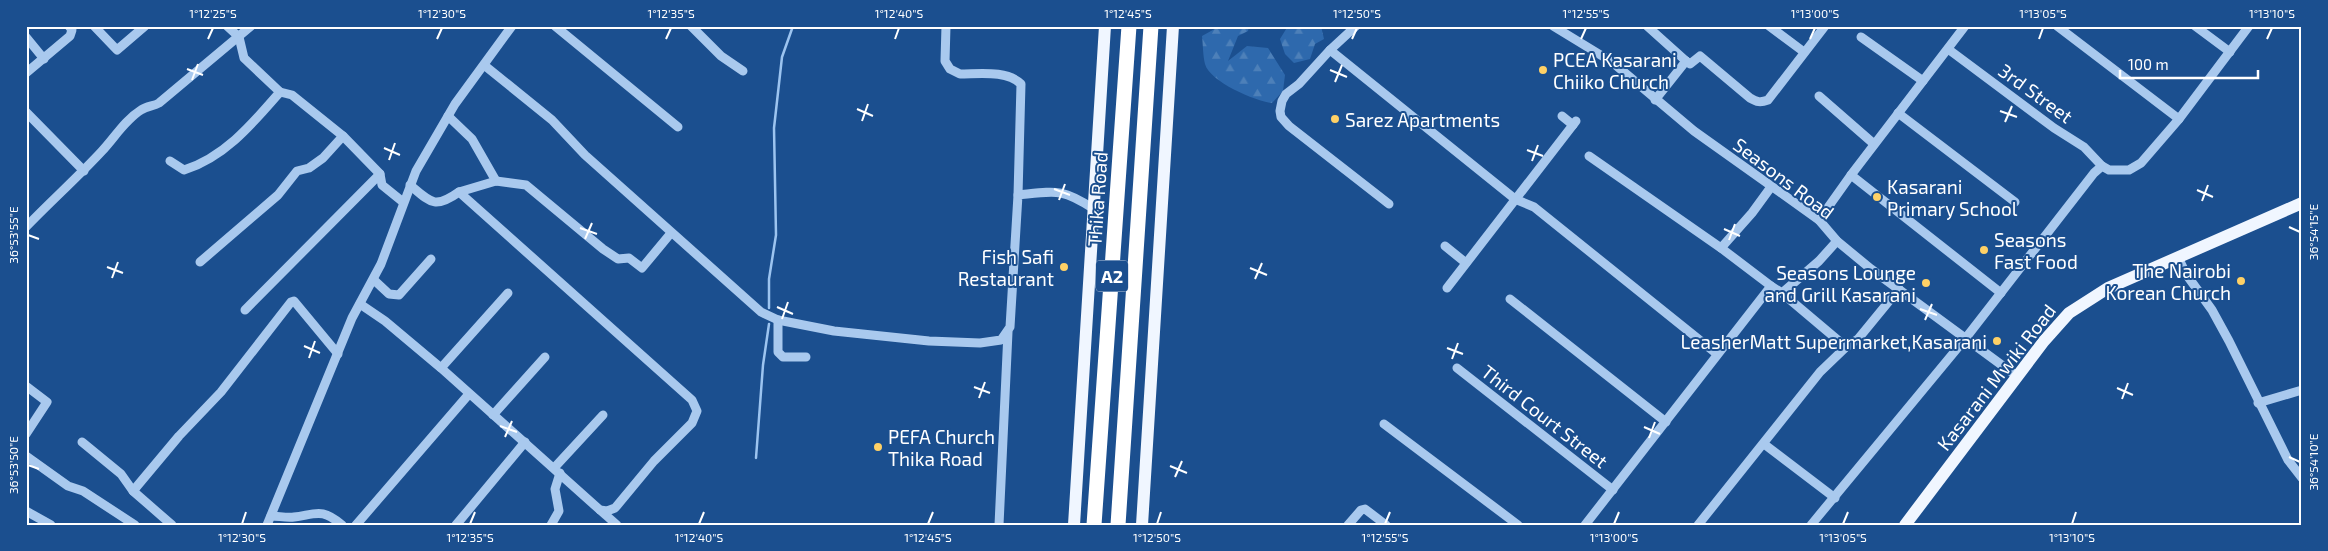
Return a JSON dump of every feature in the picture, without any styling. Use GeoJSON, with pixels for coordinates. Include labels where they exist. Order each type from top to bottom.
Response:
{"type":"FeatureCollection","features":[{"type":"Feature","properties":{"kind":"highway","name":"Thika Road"},"geometry":{"type":"LineString","coordinates":[[1094,525],[1128,26]]}},
{"type":"Feature","properties":{"kind":"highway","name":"A2"},"geometry":{"type":"LineString","coordinates":[[1118,525],[1151,26]]}},
{"type":"Feature","properties":{"kind":"main road","name":"Thika Road"},"geometry":{"type":"LineString","coordinates":[[1074,525],[1105,26]]}},
{"type":"Feature","properties":{"kind":"main road"},"geometry":{"type":"LineString","coordinates":[[1142,525],[1174,26]]}},
{"type":"Feature","properties":{"kind":"main road","name":"Kasarani Mwiki Road"},"geometry":{"type":"LineString","coordinates":[[1905,525],[2044,340],[2069,313],[2108,288],[2302,203]]}},
{"type":"Feature","properties":{"kind":"street"},"geometry":{"type":"LineString","coordinates":[[26,73],[70,36],[72,30],[69,26]]}},
{"type":"Feature","properties":{"kind":"street"},"geometry":{"type":"LineString","coordinates":[[94,26],[117,50],[145,26]]}},
{"type":"Feature","properties":{"kind":"street"},"geometry":{"type":"LineString","coordinates":[[227,26],[239,37],[244,58],[280,92],[292,95],[343,136],[380,174],[382,185],[403,202]]}},
{"type":"Feature","properties":{"kind":"street"},"geometry":{"type":"LineString","coordinates":[[27,224],[84,171],[136,114],[159,103],[251,26]]}},
{"type":"Feature","properties":{"kind":"street"},"geometry":{"type":"LineString","coordinates":[[267,525],[300,440],[360,304],[374,280],[410,185],[448,116],[512,26]]}},
{"type":"Feature","properties":{"kind":"street"},"geometry":{"type":"LineString","coordinates":[[555,26],[678,127]]}},
{"type":"Feature","properties":{"kind":"street"},"geometry":{"type":"LineString","coordinates":[[691,26],[721,56],[743,71]]}},
{"type":"Feature","properties":{"kind":"street"},"geometry":{"type":"LineString","coordinates":[[946,26],[945,61],[950,69],[960,74],[1005,76],[1014,78],[1020,84],[1018,195],[1015,222],[1014,278],[1008,332],[999,525]]}},
{"type":"Feature","properties":{"kind":"street"},"geometry":{"type":"LineString","coordinates":[[1356,26],[1330,50],[1300,84],[1286,94],[1280,108],[1281,117],[1289,126],[1389,204]]}},
{"type":"Feature","properties":{"kind":"street"},"geometry":{"type":"LineString","coordinates":[[1647,26],[1690,64],[1700,56],[1757,102],[1768,100],[1825,26]]}},
{"type":"Feature","properties":{"kind":"street"},"geometry":{"type":"LineString","coordinates":[[1769,26],[1804,52]]}},
{"type":"Feature","properties":{"kind":"street"},"geometry":{"type":"LineString","coordinates":[[1819,220],[1851,174],[1965,26]]}},
{"type":"Feature","properties":{"kind":"street"},"geometry":{"type":"LineString","coordinates":[[2057,26],[2179,119]]}},
{"type":"Feature","properties":{"kind":"street"},"geometry":{"type":"LineString","coordinates":[[2195,26],[2230,52]]}},
{"type":"Feature","properties":{"kind":"street"},"geometry":{"type":"LineString","coordinates":[[1811,525],[1965,339],[2094,173],[2102,166],[2109,170],[2128,170],[2141,163],[2179,119],[2249,26]]}},
{"type":"Feature","properties":{"kind":"street","name":"Seasons Road"},"geometry":{"type":"LineString","coordinates":[[1554,27],[1612,62],[1655,100],[1771,187],[1819,220],[1837,241],[1871,269],[2018,377]]}},
{"type":"Feature","properties":{"kind":"street"},"geometry":{"type":"LineString","coordinates":[[26,37],[44,59]]}},
{"type":"Feature","properties":{"kind":"street"},"geometry":{"type":"LineString","coordinates":[[1861,37],[1923,82]]}},
{"type":"Feature","properties":{"kind":"street","name":"3rd Street"},"geometry":{"type":"LineString","coordinates":[[1948,49],[2054,128],[2084,147],[2102,166]]}},
{"type":"Feature","properties":{"kind":"street"},"geometry":{"type":"LineString","coordinates":[[1330,50],[1515,199],[1534,207],[1717,354]]}},
{"type":"Feature","properties":{"kind":"street"},"geometry":{"type":"LineString","coordinates":[[1655,100],[1686,61]]}},
{"type":"Feature","properties":{"kind":"street"},"geometry":{"type":"LineString","coordinates":[[484,65],[552,120],[585,155],[761,312],[778,320],[834,331],[929,341],[995,341],[1001,340],[1008,332]]}},
{"type":"Feature","properties":{"kind":"street"},"geometry":{"type":"LineString","coordinates":[[170,161],[184,170],[195,167],[220,152],[254,122],[280,92]]}},
{"type":"Feature","properties":{"kind":"street"},"geometry":{"type":"LineString","coordinates":[[1819,96],[1874,144]]}},
{"type":"Feature","properties":{"kind":"street"},"geometry":{"type":"LineString","coordinates":[[26,112],[84,171]]}},
{"type":"Feature","properties":{"kind":"street"},"geometry":{"type":"LineString","coordinates":[[1898,113],[2015,202]]}},
{"type":"Feature","properties":{"kind":"street"},"geometry":{"type":"LineString","coordinates":[[448,116],[472,139],[496,181]]}},
{"type":"Feature","properties":{"kind":"street"},"geometry":{"type":"LineString","coordinates":[[1447,288],[1574,123],[1562,116]]}},
{"type":"Feature","properties":{"kind":"street"},"geometry":{"type":"LineString","coordinates":[[200,262],[278,195],[297,171],[309,168],[323,158],[343,136]]}},
{"type":"Feature","properties":{"kind":"street"},"geometry":{"type":"LineString","coordinates":[[1589,156],[1782,293],[1846,347]]}},
{"type":"Feature","properties":{"kind":"street"},"geometry":{"type":"LineString","coordinates":[[245,310],[380,174]]}},
{"type":"Feature","properties":{"kind":"street"},"geometry":{"type":"LineString","coordinates":[[1851,174],[2001,293]]}},
{"type":"Feature","properties":{"kind":"street"},"geometry":{"type":"LineString","coordinates":[[410,185],[427,200],[438,204],[460,192],[496,181],[526,185],[603,249],[618,259],[630,258],[642,268],[671,233]]}},
{"type":"Feature","properties":{"kind":"street"},"geometry":{"type":"LineString","coordinates":[[1721,248],[1752,214],[1771,187]]}},
{"type":"Feature","properties":{"kind":"street"},"geometry":{"type":"LineString","coordinates":[[460,192],[692,400],[695,405],[697,411],[692,423],[654,461],[623,501],[615,508],[607,511],[600,510]]}},
{"type":"Feature","properties":{"kind":"street"},"geometry":{"type":"LineString","coordinates":[[1018,195],[1063,192],[1073,195],[1094,209]]}},
{"type":"Feature","properties":{"kind":"street"},"geometry":{"type":"LineString","coordinates":[[1782,293],[1819,261],[1837,241]]}},
{"type":"Feature","properties":{"kind":"street"},"geometry":{"type":"LineString","coordinates":[[1445,246],[1466,263]]}},
{"type":"Feature","properties":{"kind":"street"},"geometry":{"type":"LineString","coordinates":[[2178,257],[2186,274],[2212,310],[2288,460],[2302,478]]}},
{"type":"Feature","properties":{"kind":"street"},"geometry":{"type":"LineString","coordinates":[[374,280],[388,294],[399,296],[431,259]]}},
{"type":"Feature","properties":{"kind":"street"},"geometry":{"type":"LineString","coordinates":[[1585,525],[1771,286]]}},
{"type":"Feature","properties":{"kind":"street"},"geometry":{"type":"LineString","coordinates":[[1698,525],[1820,372],[1846,347],[1858,339],[1899,289]]}},
{"type":"Feature","properties":{"kind":"street"},"geometry":{"type":"LineString","coordinates":[[441,368],[508,293]]}},
{"type":"Feature","properties":{"kind":"street"},"geometry":{"type":"LineString","coordinates":[[1510,299],[1666,422]]}},
{"type":"Feature","properties":{"kind":"street"},"geometry":{"type":"LineString","coordinates":[[133,491],[179,436],[221,392],[291,302],[294,302],[338,354]]}},
{"type":"Feature","properties":{"kind":"street"},"geometry":{"type":"LineString","coordinates":[[360,304],[385,321],[441,368],[617,525]]}},
{"type":"Feature","properties":{"kind":"street"},"geometry":{"type":"LineString","coordinates":[[778,320],[778,352],[783,357],[806,357]]}},
{"type":"Feature","properties":{"kind":"street"},"geometry":{"type":"LineString","coordinates":[[493,415],[545,357]]}},
{"type":"Feature","properties":{"kind":"street","name":"Third Court Street"},"geometry":{"type":"LineString","coordinates":[[1457,368],[1613,490]]}},
{"type":"Feature","properties":{"kind":"street"},"geometry":{"type":"LineString","coordinates":[[26,386],[47,402],[26,434]]}},
{"type":"Feature","properties":{"kind":"street"},"geometry":{"type":"LineString","coordinates":[[2258,403],[2302,390]]}},
{"type":"Feature","properties":{"kind":"street"},"geometry":{"type":"LineString","coordinates":[[356,525],[469,394]]}},
{"type":"Feature","properties":{"kind":"street"},"geometry":{"type":"LineString","coordinates":[[551,525],[559,511],[555,489],[557,471],[603,415]]}},
{"type":"Feature","properties":{"kind":"street"},"geometry":{"type":"LineString","coordinates":[[1384,424],[1518,525]]}},
{"type":"Feature","properties":{"kind":"street"},"geometry":{"type":"LineString","coordinates":[[82,442],[121,474],[133,491],[172,525]]}},
{"type":"Feature","properties":{"kind":"street"},"geometry":{"type":"LineString","coordinates":[[456,525],[525,442]]}},
{"type":"Feature","properties":{"kind":"street"},"geometry":{"type":"LineString","coordinates":[[1764,444],[1835,498]]}},
{"type":"Feature","properties":{"kind":"street"},"geometry":{"type":"LineString","coordinates":[[26,456],[68,486],[83,491],[135,525]]}},
{"type":"Feature","properties":{"kind":"street"},"geometry":{"type":"LineString","coordinates":[[1348,525],[1361,510],[1365,510],[1386,525]]}},
{"type":"Feature","properties":{"kind":"street"},"geometry":{"type":"LineString","coordinates":[[26,512],[51,525]]}},
{"type":"Feature","properties":{"kind":"street"},"geometry":{"type":"LineString","coordinates":[[271,516],[293,518],[320,513],[329,515],[342,525]]}},
{"type":"Feature","properties":{"kind":"green space"},"geometry":{"type":"Polygon","coordinates":[[[1220,26],[1249,26],[1248,31],[1238,36],[1228,61],[1247,46],[1268,48],[1285,75],[1283,91],[1272,103],[1255,99],[1234,90],[1209,71],[1204,61],[1202,36],[1220,26]]]}},
{"type":"Feature","properties":{"kind":"green space"},"geometry":{"type":"Polygon","coordinates":[[[1288,26],[1321,26],[1324,39],[1315,44],[1310,59],[1294,63],[1285,54],[1280,39],[1288,26]]]}},
{"type":"Feature","properties":{"kind":"waterway"},"geometry":{"type":"LineString","coordinates":[[769,308],[769,279],[776,235],[774,128],[782,57],[793,26]]}},
{"type":"Feature","properties":{"kind":"waterway"},"geometry":{"type":"LineString","coordinates":[[756,458],[763,365],[769,324]]}},
{"type":"Feature","properties":{"kind":"place","name":"PCEA Kasarani Chiiko Church"},"geometry":{"type":"Point","coordinates":[1543,70]}},
{"type":"Feature","properties":{"kind":"place","name":"Sarez Apartments"},"geometry":{"type":"Point","coordinates":[1335,119]}},
{"type":"Feature","properties":{"kind":"place","name":"Kasarani Primary School"},"geometry":{"type":"Point","coordinates":[1877,197]}},
{"type":"Feature","properties":{"kind":"place","name":"Seasons Fast Food"},"geometry":{"type":"Point","coordinates":[1984,250]}},
{"type":"Feature","properties":{"kind":"place","name":"Fish Safi Restaurant"},"geometry":{"type":"Point","coordinates":[1064,267]}},
{"type":"Feature","properties":{"kind":"place","name":"The Nairobi Korean Church"},"geometry":{"type":"Point","coordinates":[2241,281]}},
{"type":"Feature","properties":{"kind":"place","name":"Seasons Lounge and Grill Kasarani"},"geometry":{"type":"Point","coordinates":[1926,283]}},
{"type":"Feature","properties":{"kind":"place","name":"LeasherMatt Supermarket,Kasarani"},"geometry":{"type":"Point","coordinates":[1997,341]}},
{"type":"Feature","properties":{"kind":"place","name":"PEFA Church Thika Road"},"geometry":{"type":"Point","coordinates":[878,447]}}]}
